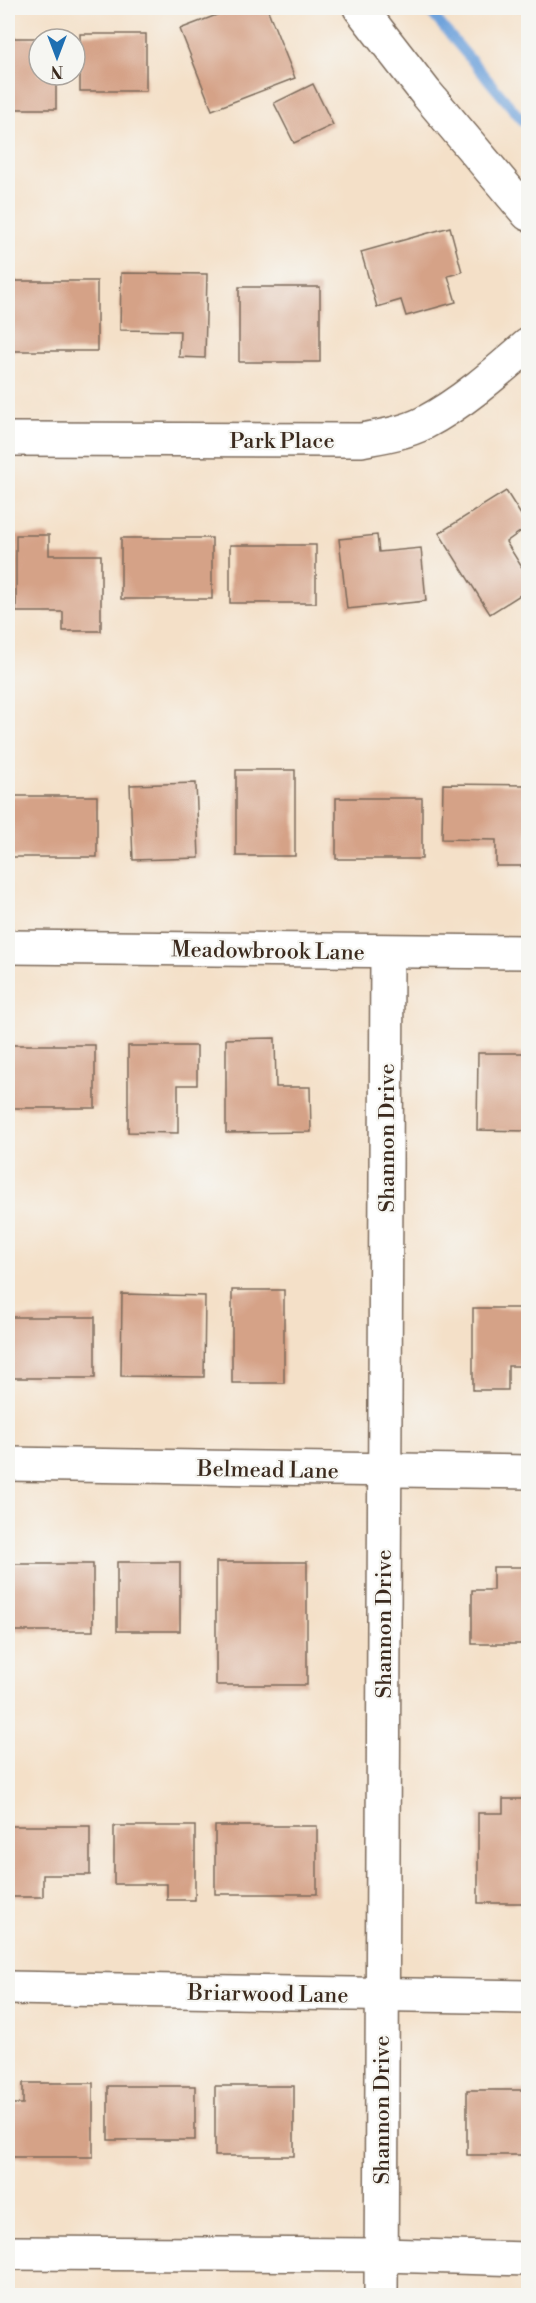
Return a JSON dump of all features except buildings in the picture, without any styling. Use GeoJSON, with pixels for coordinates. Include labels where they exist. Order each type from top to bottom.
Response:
{"type":"FeatureCollection","features":[{"type":"Feature","properties":{"kind":"street"},"geometry":{"type":"LineString","coordinates":[[360,8],[426,93],[528,214]]}},
{"type":"Feature","properties":{"kind":"street","name":"Park Place"},"geometry":{"type":"LineString","coordinates":[[8,439],[361,440],[392,434],[423,423],[490,378],[528,345]]}},
{"type":"Feature","properties":{"kind":"street","name":"Meadowbrook Lane"},"geometry":{"type":"LineString","coordinates":[[8,947],[528,952]]}},
{"type":"Feature","properties":{"kind":"street","name":"Shannon Drive"},"geometry":{"type":"LineString","coordinates":[[381,2295],[387,952]]}},
{"type":"Feature","properties":{"kind":"street","name":"Belmead Lane"},"geometry":{"type":"LineString","coordinates":[[8,1464],[528,1472]]}},
{"type":"Feature","properties":{"kind":"street","name":"Briarwood Lane"},"geometry":{"type":"LineString","coordinates":[[8,1988],[528,1997]]}},
{"type":"Feature","properties":{"kind":"street"},"geometry":{"type":"LineString","coordinates":[[8,2253],[381,2255],[528,2259]]}},
{"type":"Feature","properties":{"kind":"waterway"},"geometry":{"type":"LineString","coordinates":[[427,8],[528,127]]}}]}
